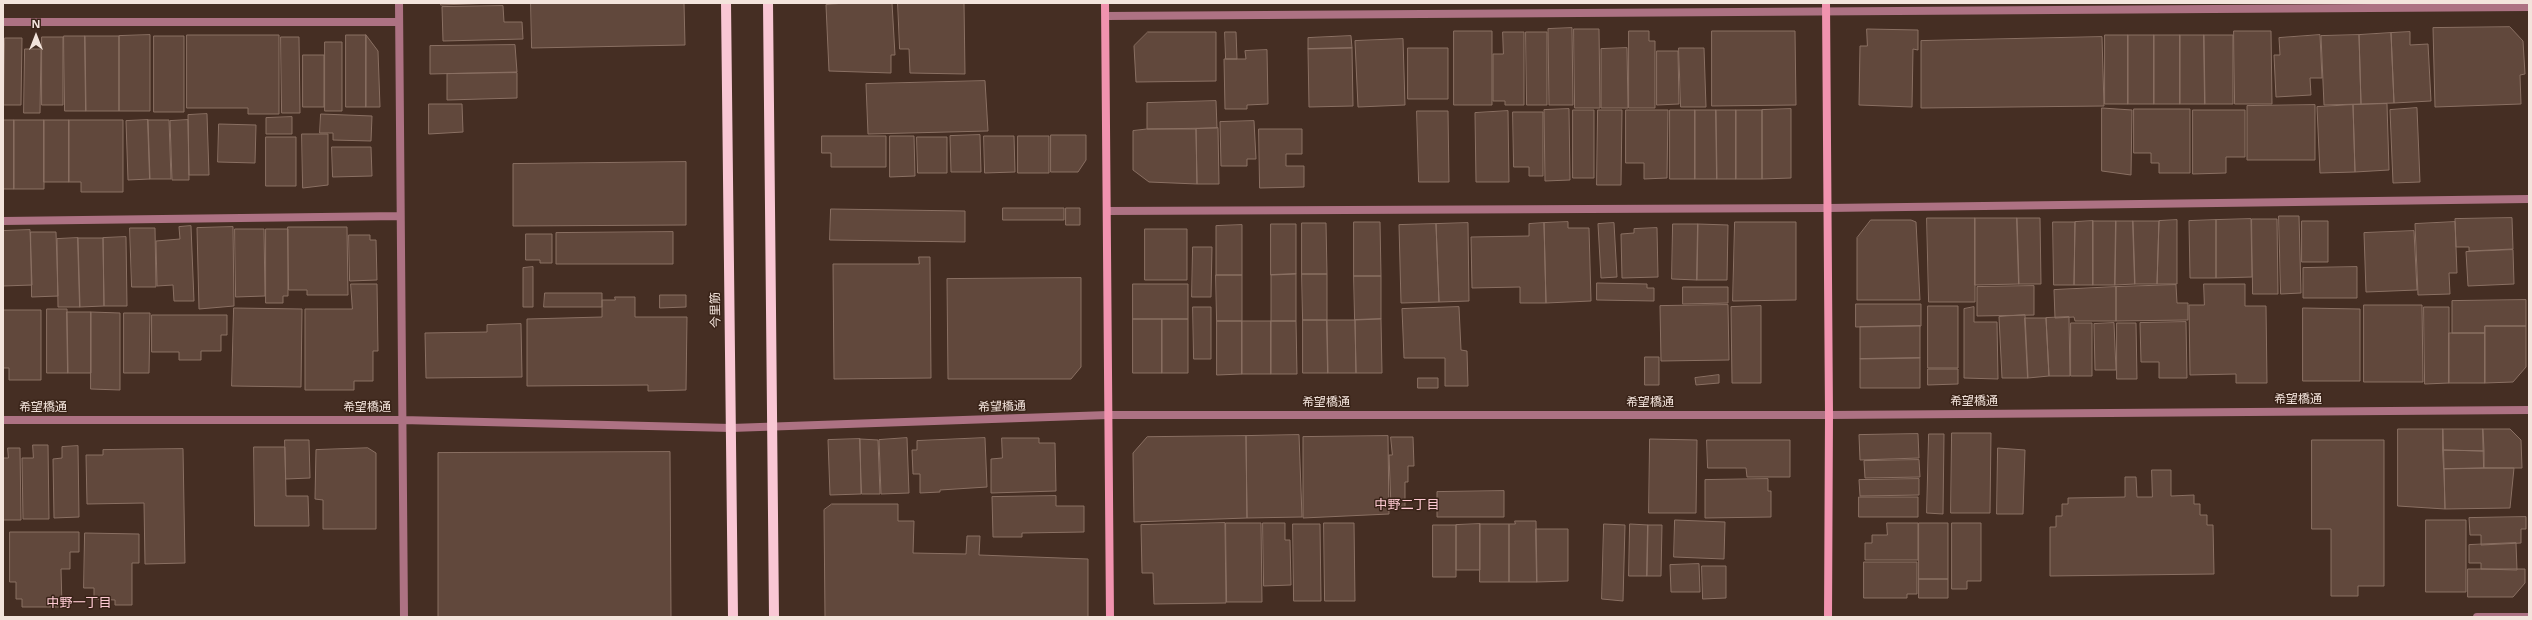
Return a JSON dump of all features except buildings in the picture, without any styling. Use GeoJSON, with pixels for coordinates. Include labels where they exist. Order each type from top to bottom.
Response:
{"type":"FeatureCollection","features":[{"type":"Feature","properties":{"kind":"main road","name":"今里筋"},"geometry":{"type":"LineString","coordinates":[[726,3],[734,617]]}},
{"type":"Feature","properties":{"kind":"main road"},"geometry":{"type":"LineString","coordinates":[[768,3],[774,617]]}},
{"type":"Feature","properties":{"kind":"street"},"geometry":{"type":"LineString","coordinates":[[398,3],[404,617]]}},
{"type":"Feature","properties":{"kind":"street"},"geometry":{"type":"LineString","coordinates":[[1105,3],[1110,617]]}},
{"type":"Feature","properties":{"kind":"street"},"geometry":{"type":"LineString","coordinates":[[1826,3],[1829,415],[1828,617]]}},
{"type":"Feature","properties":{"kind":"street"},"geometry":{"type":"LineString","coordinates":[[1106,16],[2529,7]]}},
{"type":"Feature","properties":{"kind":"street"},"geometry":{"type":"LineString","coordinates":[[3,22],[399,22]]}},
{"type":"Feature","properties":{"kind":"street"},"geometry":{"type":"LineString","coordinates":[[1107,210],[1828,208],[2529,199]]}},
{"type":"Feature","properties":{"kind":"street"},"geometry":{"type":"LineString","coordinates":[[3,221],[400,216]]}},
{"type":"Feature","properties":{"kind":"street","name":"希望橋通"},"geometry":{"type":"LineString","coordinates":[[3,420],[402,420],[731,428],[1108,415],[1829,415],[2529,410]]}},
{"type":"Feature","properties":{"kind":"street"},"geometry":{"type":"LineString","coordinates":[[2477,617],[2529,617]]}},
{"type":"Feature","properties":{"kind":"district","name":"中野二丁目"},"geometry":{"type":"Point","coordinates":[1407,505]}},
{"type":"Feature","properties":{"kind":"district","name":"中野一丁目"},"geometry":{"type":"Point","coordinates":[79,603]}}]}
